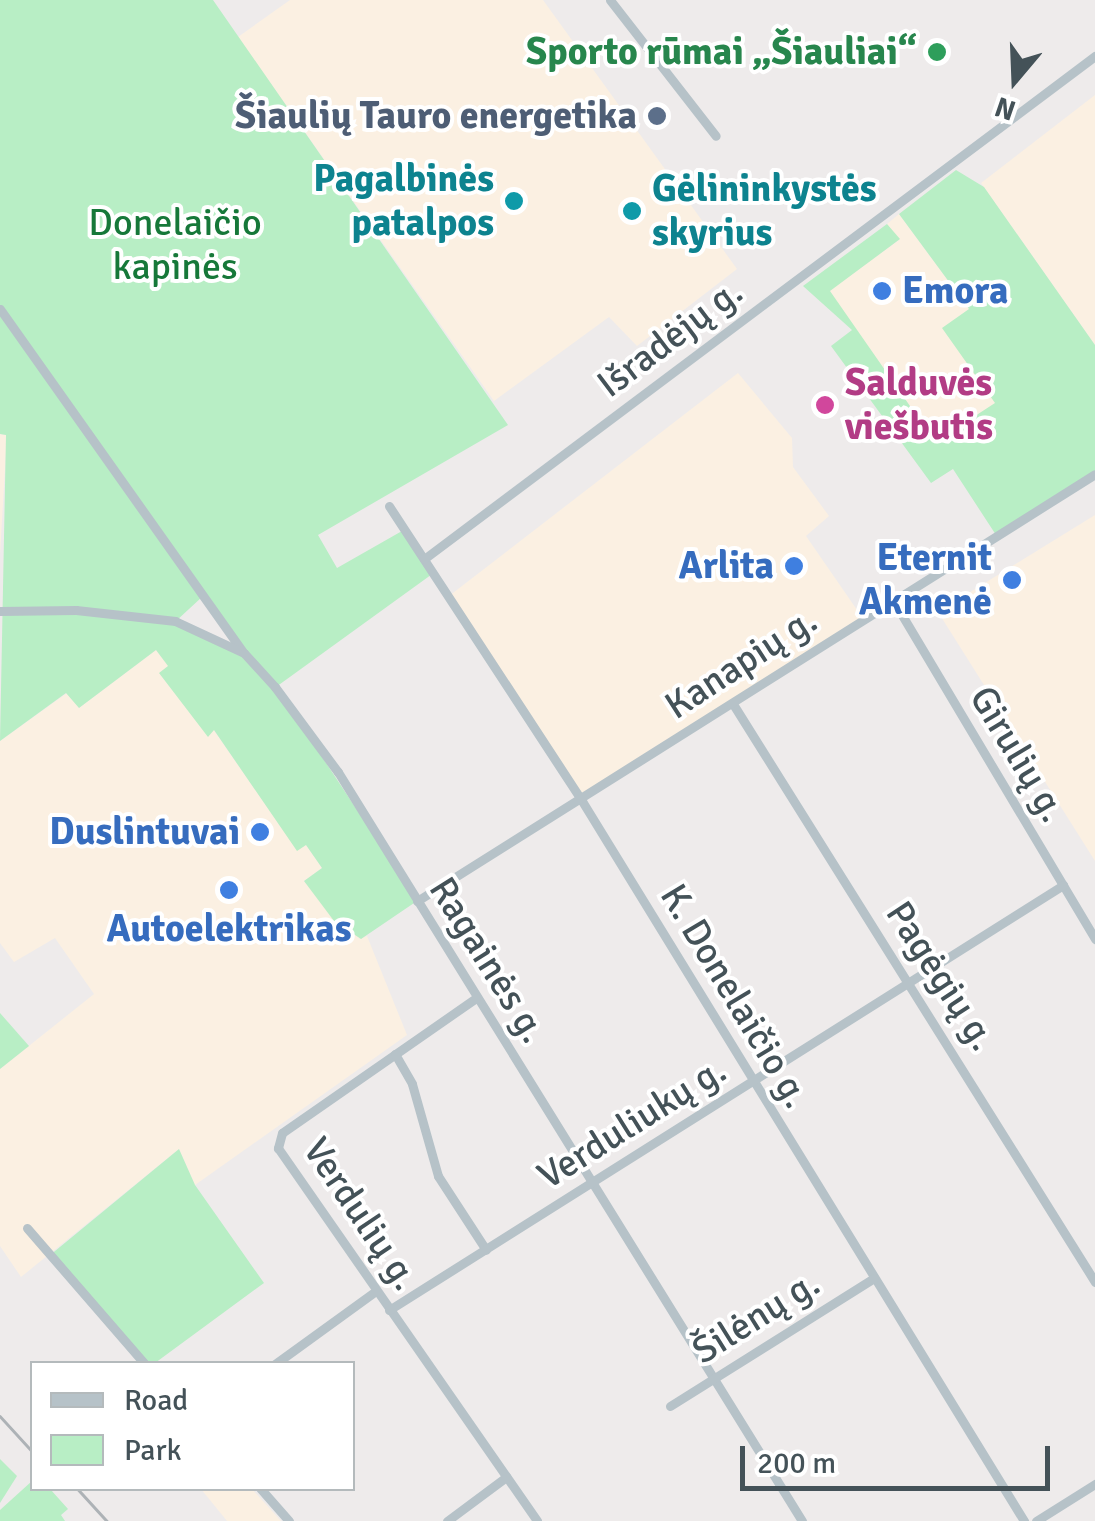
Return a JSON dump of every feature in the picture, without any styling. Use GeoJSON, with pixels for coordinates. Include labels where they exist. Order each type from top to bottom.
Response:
{"type":"FeatureCollection","features":[{"type":"Feature","properties":{"kind":"street"},"geometry":{"type":"LineString","coordinates":[[610,0],[716,136]]}},
{"type":"Feature","properties":{"kind":"street","name":"Išradėjų g."},"geometry":{"type":"LineString","coordinates":[[424,559],[1095,56]]}},
{"type":"Feature","properties":{"kind":"street"},"geometry":{"type":"LineString","coordinates":[[0,309],[244,653]]}},
{"type":"Feature","properties":{"kind":"street","name":"Kanapių g."},"geometry":{"type":"LineString","coordinates":[[417,901],[582,801],[1095,474]]}},
{"type":"Feature","properties":{"kind":"street","name":"K. Donelaičio g."},"geometry":{"type":"LineString","coordinates":[[388,506],[582,801],[1024,1521]]}},
{"type":"Feature","properties":{"kind":"street","name":"Girulių g."},"geometry":{"type":"LineString","coordinates":[[893,600],[1095,938]]}},
{"type":"Feature","properties":{"kind":"street","name":"Ragainės g."},"geometry":{"type":"LineString","coordinates":[[0,610],[76,610],[176,621],[244,653],[304,721],[802,1521]]}},
{"type":"Feature","properties":{"kind":"street","name":"Pagėgių g."},"geometry":{"type":"LineString","coordinates":[[732,704],[1095,1282]]}},
{"type":"Feature","properties":{"kind":"street","name":"Verduliukų g."},"geometry":{"type":"LineString","coordinates":[[389,1310],[1063,885]]}},
{"type":"Feature","properties":{"kind":"street","name":"Verdulių g."},"geometry":{"type":"LineString","coordinates":[[476,998],[278,1142],[536,1521]]}},
{"type":"Feature","properties":{"kind":"street"},"geometry":{"type":"LineString","coordinates":[[395,1054],[412,1084],[433,1165],[486,1250]]}},
{"type":"Feature","properties":{"kind":"street"},"geometry":{"type":"LineString","coordinates":[[27,1228],[142,1361]]}},
{"type":"Feature","properties":{"kind":"street","name":"Šilėnų g."},"geometry":{"type":"LineString","coordinates":[[670,1406],[874,1278]]}},
{"type":"Feature","properties":{"kind":"street"},"geometry":{"type":"LineString","coordinates":[[278,1361],[376,1291]]}},
{"type":"Feature","properties":{"kind":"street"},"geometry":{"type":"LineString","coordinates":[[447,1521],[506,1477]]}},
{"type":"Feature","properties":{"kind":"street"},"geometry":{"type":"LineString","coordinates":[[1036,1521],[1095,1484]]}},
{"type":"Feature","properties":{"kind":"street"},"geometry":{"type":"LineString","coordinates":[[263,1491],[289,1521]]}},
{"type":"Feature","properties":{"kind":"shaded area"},"geometry":{"type":"Polygon","coordinates":[[[290,0],[543,0],[737,269],[637,346],[609,317],[494,401],[238,37],[290,0]]]}},
{"type":"Feature","properties":{"kind":"shaded area"},"geometry":{"type":"Polygon","coordinates":[[[1095,95],[1095,345],[981,183],[1095,95]]]}},
{"type":"Feature","properties":{"kind":"shaded area"},"geometry":{"type":"Polygon","coordinates":[[[899,214],[969,309],[943,329],[996,403],[935,442],[829,291],[899,240],[887,224],[899,214]]]}},
{"type":"Feature","properties":{"kind":"shaded area"},"geometry":{"type":"Polygon","coordinates":[[[738,373],[792,438],[793,467],[829,516],[806,536],[864,620],[582,801],[449,596],[738,373]]]}},
{"type":"Feature","properties":{"kind":"shaded area"},"geometry":{"type":"Polygon","coordinates":[[[0,434],[7,435],[0,554],[0,434]]]}},
{"type":"Feature","properties":{"kind":"shaded area"},"geometry":{"type":"Polygon","coordinates":[[[1095,515],[1095,861],[938,612],[1095,515]]]}},
{"type":"Feature","properties":{"kind":"shaded area"},"geometry":{"type":"Polygon","coordinates":[[[156,650],[169,666],[160,674],[208,736],[213,729],[297,850],[306,845],[322,868],[304,881],[360,939],[367,936],[407,1035],[195,1185],[179,1149],[21,1277],[0,1246],[0,1069],[94,994],[55,938],[14,962],[0,943],[0,741],[67,693],[79,708],[156,650]]]}},
{"type":"Feature","properties":{"kind":"shaded area"},"geometry":{"type":"Polygon","coordinates":[[[203,1491],[254,1491],[281,1521],[227,1521],[203,1491]]]}},
{"type":"Feature","properties":{"kind":"green space","name":"Donelaičio kapinės"},"geometry":{"type":"Polygon","coordinates":[[[0,0],[213,0],[508,425],[318,535],[337,568],[402,531],[435,572],[276,687],[417,901],[361,939],[334,921],[304,881],[322,868],[306,845],[297,851],[214,730],[208,737],[159,673],[168,666],[156,650],[79,708],[66,693],[0,741],[6,435],[0,434],[0,0]],[[202,597],[176,621],[242,652],[202,597]]]}},
{"type":"Feature","properties":{"kind":"green space"},"geometry":{"type":"Polygon","coordinates":[[[956,170],[984,187],[1095,345],[1095,474],[996,535],[953,469],[931,483],[831,346],[852,330],[803,286],[887,224],[900,239],[830,291],[935,442],[995,403],[942,328],[969,309],[899,214],[956,170]]]}},
{"type":"Feature","properties":{"kind":"green space"},"geometry":{"type":"Polygon","coordinates":[[[0,1013],[29,1046],[0,1069],[0,1013]]]}},
{"type":"Feature","properties":{"kind":"green space"},"geometry":{"type":"Polygon","coordinates":[[[179,1149],[195,1185],[264,1283],[158,1361],[143,1361],[49,1256],[179,1149]]]}},
{"type":"Feature","properties":{"kind":"green space"},"geometry":{"type":"Polygon","coordinates":[[[0,1459],[17,1476],[0,1503],[0,1459]]]}},
{"type":"Feature","properties":{"kind":"green space"},"geometry":{"type":"Polygon","coordinates":[[[30,1483],[30,1491],[52,1491],[68,1509],[61,1515],[65,1521],[0,1521],[0,1510],[30,1483]]]}},
{"type":"Feature","properties":{"kind":"railway"},"geometry":{"type":"LineString","coordinates":[[0,1416],[30,1449]]}},
{"type":"Feature","properties":{"kind":"railway"},"geometry":{"type":"LineString","coordinates":[[80,1491],[107,1521]]}},
{"type":"Feature","properties":{"kind":"place","name":"Sporto rūmai „Šiauliai“"},"geometry":{"type":"Point","coordinates":[937,52]}},
{"type":"Feature","properties":{"kind":"place","name":"Šiaulių Tauro energetika"},"geometry":{"type":"Point","coordinates":[657,116]}},
{"type":"Feature","properties":{"kind":"place","name":"Pagalbinės patalpos"},"geometry":{"type":"Point","coordinates":[514,201]}},
{"type":"Feature","properties":{"kind":"place","name":"Gėlininkystės skyrius"},"geometry":{"type":"Point","coordinates":[632,211]}},
{"type":"Feature","properties":{"kind":"place","name":"Emora"},"geometry":{"type":"Point","coordinates":[882,291]}},
{"type":"Feature","properties":{"kind":"place","name":"Salduvės viešbutis"},"geometry":{"type":"Point","coordinates":[825,405]}},
{"type":"Feature","properties":{"kind":"place","name":"Arlita"},"geometry":{"type":"Point","coordinates":[794,566]}},
{"type":"Feature","properties":{"kind":"place","name":"Eternit Akmenė"},"geometry":{"type":"Point","coordinates":[1012,580]}},
{"type":"Feature","properties":{"kind":"place","name":"Duslintuvai"},"geometry":{"type":"Point","coordinates":[260,832]}},
{"type":"Feature","properties":{"kind":"place","name":"Autoelektrikas"},"geometry":{"type":"Point","coordinates":[229,890]}}]}
